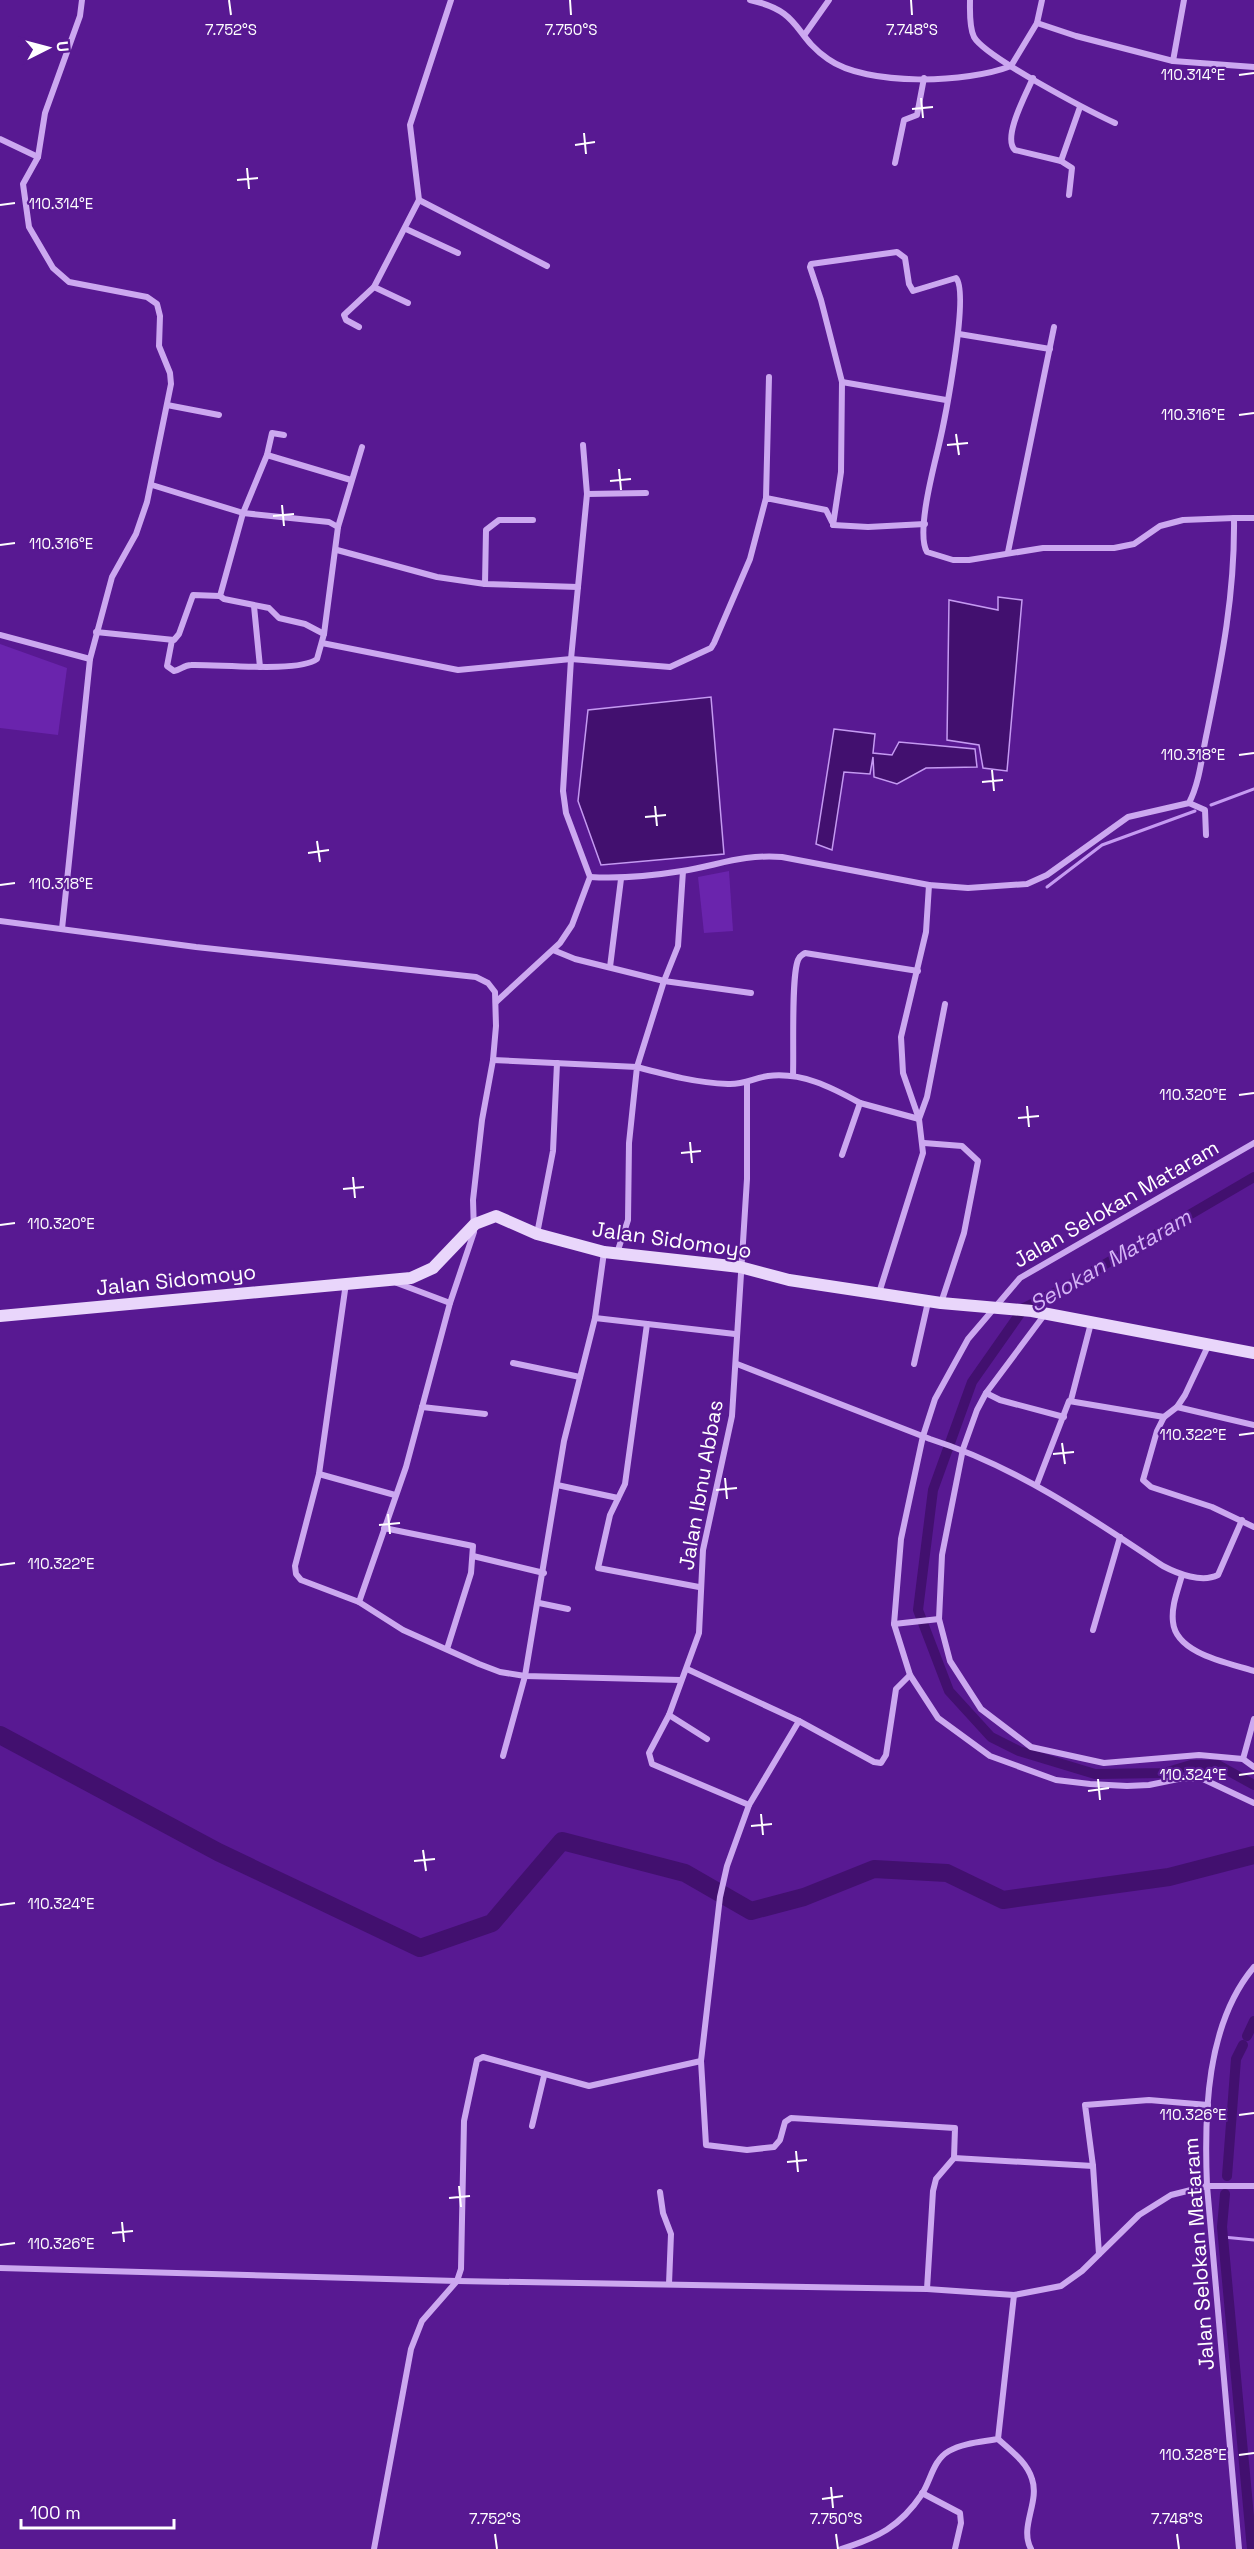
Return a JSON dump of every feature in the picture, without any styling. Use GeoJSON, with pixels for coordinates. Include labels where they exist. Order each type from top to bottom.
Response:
{"type":"FeatureCollection","features":[{"type":"Feature","properties":{"kind":"main road","name":"Jalan Sidomoyo"},"geometry":{"type":"LineString","coordinates":[[0,1316],[411,1278],[433,1268],[475,1224],[496,1216],[537,1234],[604,1252],[740,1267],[789,1280],[934,1302],[1032,1311],[1254,1353]]}},
{"type":"Feature","properties":{"kind":"street"},"geometry":{"type":"LineString","coordinates":[[62,929],[90,659],[112,577],[136,534],[152,485],[171,379],[159,346],[160,316],[157,304],[147,297],[69,282],[60,277],[38,245],[27,217],[23,184],[38,157],[45,113],[80,16],[82,0]]}},
{"type":"Feature","properties":{"kind":"street"},"geometry":{"type":"LineString","coordinates":[[359,327],[346,320],[345,315],[374,287],[419,200],[410,125],[451,0]]}},
{"type":"Feature","properties":{"kind":"street"},"geometry":{"type":"LineString","coordinates":[[750,0],[782,11],[830,61],[856,71],[894,79],[983,75],[1014,64],[1037,23],[1042,0]]}},
{"type":"Feature","properties":{"kind":"street"},"geometry":{"type":"LineString","coordinates":[[805,34],[829,0]]}},
{"type":"Feature","properties":{"kind":"street"},"geometry":{"type":"LineString","coordinates":[[970,0],[974,37],[1080,107],[1115,123]]}},
{"type":"Feature","properties":{"kind":"street"},"geometry":{"type":"LineString","coordinates":[[1173,61],[1184,0]]}},
{"type":"Feature","properties":{"kind":"street"},"geometry":{"type":"LineString","coordinates":[[1037,23],[1076,36],[1173,61],[1254,67]]}},
{"type":"Feature","properties":{"kind":"street"},"geometry":{"type":"LineString","coordinates":[[895,163],[904,120],[917,114],[924,78]]}},
{"type":"Feature","properties":{"kind":"street"},"geometry":{"type":"LineString","coordinates":[[1033,78],[1016,119],[1009,141],[1010,146],[1015,150],[1061,161],[1073,169],[1069,195]]}},
{"type":"Feature","properties":{"kind":"street"},"geometry":{"type":"LineString","coordinates":[[1061,161],[1080,107]]}},
{"type":"Feature","properties":{"kind":"street"},"geometry":{"type":"LineString","coordinates":[[0,139],[38,157]]}},
{"type":"Feature","properties":{"kind":"street"},"geometry":{"type":"LineString","coordinates":[[419,200],[547,266]]}},
{"type":"Feature","properties":{"kind":"street"},"geometry":{"type":"LineString","coordinates":[[406,229],[458,253]]}},
{"type":"Feature","properties":{"kind":"street"},"geometry":{"type":"LineString","coordinates":[[833,525],[841,472],[842,382],[821,300],[810,270],[811,264],[897,252],[905,258],[909,284],[913,291],[956,278],[960,287],[959,334],[938,447],[929,479],[924,548],[931,555],[953,560],[969,560],[1044,548],[1114,548],[1134,544],[1160,526],[1183,520],[1254,518]]}},
{"type":"Feature","properties":{"kind":"street"},"geometry":{"type":"LineString","coordinates":[[374,287],[408,303]]}},
{"type":"Feature","properties":{"kind":"street"},"geometry":{"type":"LineString","coordinates":[[1008,552],[1054,327]]}},
{"type":"Feature","properties":{"kind":"street"},"geometry":{"type":"LineString","coordinates":[[959,334],[1050,349]]}},
{"type":"Feature","properties":{"kind":"street"},"geometry":{"type":"LineString","coordinates":[[322,643],[458,670],[571,659],[670,667],[711,648],[750,559],[766,498],[769,377]]}},
{"type":"Feature","properties":{"kind":"street"},"geometry":{"type":"LineString","coordinates":[[842,382],[946,400]]}},
{"type":"Feature","properties":{"kind":"street"},"geometry":{"type":"LineString","coordinates":[[167,405],[219,415]]}},
{"type":"Feature","properties":{"kind":"street"},"geometry":{"type":"LineString","coordinates":[[220,596],[243,513],[267,455],[272,433],[284,435]]}},
{"type":"Feature","properties":{"kind":"street"},"geometry":{"type":"LineString","coordinates":[[495,1002],[553,950],[572,925],[590,877],[563,802],[571,659],[587,494],[583,445]]}},
{"type":"Feature","properties":{"kind":"street"},"geometry":{"type":"LineString","coordinates":[[324,634],[305,624],[279,618],[269,608],[220,596],[192,595],[179,634],[172,640],[167,666],[171,670],[179,670],[190,665],[260,667],[313,662],[317,659],[324,634],[337,550],[338,527],[362,447]]}},
{"type":"Feature","properties":{"kind":"street"},"geometry":{"type":"LineString","coordinates":[[267,455],[351,480]]}},
{"type":"Feature","properties":{"kind":"street"},"geometry":{"type":"LineString","coordinates":[[152,485],[243,513],[329,522],[338,527]]}},
{"type":"Feature","properties":{"kind":"street"},"geometry":{"type":"LineString","coordinates":[[587,494],[646,493]]}},
{"type":"Feature","properties":{"kind":"street"},"geometry":{"type":"LineString","coordinates":[[766,498],[826,510],[833,525]]}},
{"type":"Feature","properties":{"kind":"street"},"geometry":{"type":"LineString","coordinates":[[1189,803],[1202,756],[1228,624],[1234,573],[1234,518]]}},
{"type":"Feature","properties":{"kind":"street"},"geometry":{"type":"LineString","coordinates":[[485,584],[486,530],[500,520],[532,520]]}},
{"type":"Feature","properties":{"kind":"street"},"geometry":{"type":"LineString","coordinates":[[833,525],[868,527],[925,524]]}},
{"type":"Feature","properties":{"kind":"street"},"geometry":{"type":"LineString","coordinates":[[337,550],[426,575],[485,584],[578,586]]}},
{"type":"Feature","properties":{"kind":"street"},"geometry":{"type":"LineString","coordinates":[[254,606],[260,667]]}},
{"type":"Feature","properties":{"kind":"street"},"geometry":{"type":"LineString","coordinates":[[96,632],[172,640]]}},
{"type":"Feature","properties":{"kind":"street"},"geometry":{"type":"LineString","coordinates":[[0,635],[90,659]]}},
{"type":"Feature","properties":{"kind":"street"},"geometry":{"type":"LineString","coordinates":[[590,877],[621,879],[683,871],[742,856],[761,855],[929,885],[968,888],[1027,884],[1053,871],[1128,817],[1189,803],[1205,810],[1206,835]]}},
{"type":"Feature","properties":{"kind":"street"},"geometry":{"type":"LineString","coordinates":[[617,1253],[628,1220],[629,1143],[637,1067],[664,981],[678,946],[683,871]]}},
{"type":"Feature","properties":{"kind":"street"},"geometry":{"type":"LineString","coordinates":[[610,967],[621,879]]}},
{"type":"Feature","properties":{"kind":"street"},"geometry":{"type":"LineString","coordinates":[[879,1293],[921,1164],[924,1143],[919,1119],[903,1073],[900,1054],[901,1037],[926,932],[929,885]]}},
{"type":"Feature","properties":{"kind":"street"},"geometry":{"type":"LineString","coordinates":[[0,921],[476,977],[488,982],[495,992],[493,1060],[482,1120],[473,1200],[475,1224],[395,1495],[359,1602]]}},
{"type":"Feature","properties":{"kind":"street"},"geometry":{"type":"LineString","coordinates":[[553,950],[575,959],[664,981],[751,993]]}},
{"type":"Feature","properties":{"kind":"street"},"geometry":{"type":"LineString","coordinates":[[793,1075],[796,983],[798,961],[801,956],[805,953],[863,960],[918,971]]}},
{"type":"Feature","properties":{"kind":"street"},"geometry":{"type":"LineString","coordinates":[[919,1119],[927,1097],[945,1004]]}},
{"type":"Feature","properties":{"kind":"street"},"geometry":{"type":"LineString","coordinates":[[493,1060],[637,1067],[705,1083],[747,1084],[768,1076],[793,1075],[832,1087],[860,1103],[919,1119]]}},
{"type":"Feature","properties":{"kind":"street"},"geometry":{"type":"LineString","coordinates":[[537,1234],[553,1151],[557,1063]]}},
{"type":"Feature","properties":{"kind":"street","name":"Jalan Ibnu Abbas"},"geometry":{"type":"LineString","coordinates":[[747,1084],[747,1179],[735,1334],[737,1364],[732,1416],[724,1459],[707,1522],[699,1587],[699,1633],[669,1715],[649,1753],[649,1760],[657,1766],[749,1805]]}},
{"type":"Feature","properties":{"kind":"street"},"geometry":{"type":"LineString","coordinates":[[843,1155],[860,1103]]}},
{"type":"Feature","properties":{"kind":"street"},"geometry":{"type":"LineString","coordinates":[[914,1364],[934,1302],[963,1233],[978,1161],[962,1146],[924,1143]]}},
{"type":"Feature","properties":{"kind":"street","name":"Jalan Selokan Mataram"},"geometry":{"type":"LineString","coordinates":[[1254,1143],[1020,1278],[994,1306],[951,1366],[935,1399],[923,1436],[901,1539],[898,1624],[910,1675],[938,1718],[990,1756],[1056,1780],[1072,1782],[1127,1786],[1183,1778],[1203,1779],[1254,1803]]}},
{"type":"Feature","properties":{"kind":"street"},"geometry":{"type":"LineString","coordinates":[[503,1756],[525,1676],[544,1573],[564,1441],[595,1318],[604,1252]]}},
{"type":"Feature","properties":{"kind":"street"},"geometry":{"type":"LineString","coordinates":[[391,1281],[450,1304]]}},
{"type":"Feature","properties":{"kind":"street"},"geometry":{"type":"LineString","coordinates":[[346,1283],[319,1474],[295,1566],[296,1574],[302,1580],[359,1602],[403,1630],[500,1672],[525,1676],[681,1680]]}},
{"type":"Feature","properties":{"kind":"street"},"geometry":{"type":"LineString","coordinates":[[1045,1314],[986,1393],[977,1410],[963,1449],[942,1555],[939,1619],[950,1661],[981,1709],[1031,1748],[1104,1763],[1124,1763],[1177,1755],[1243,1759],[1254,1767]]}},
{"type":"Feature","properties":{"kind":"street"},"geometry":{"type":"LineString","coordinates":[[595,1318],[735,1334]]}},
{"type":"Feature","properties":{"kind":"street"},"geometry":{"type":"LineString","coordinates":[[1037,1484],[1064,1417],[1067,1403],[1071,1400],[1090,1323]]}},
{"type":"Feature","properties":{"kind":"street"},"geometry":{"type":"LineString","coordinates":[[646,1324],[626,1484],[610,1515],[598,1568],[699,1587]]}},
{"type":"Feature","properties":{"kind":"street"},"geometry":{"type":"LineString","coordinates":[[1208,1346],[1178,1407],[1164,1417],[1143,1473],[1146,1485],[1253,1524]]}},
{"type":"Feature","properties":{"kind":"street"},"geometry":{"type":"LineString","coordinates":[[513,1363],[580,1377]]}},
{"type":"Feature","properties":{"kind":"street"},"geometry":{"type":"LineString","coordinates":[[737,1364],[930,1439],[963,1449],[1037,1484],[1182,1575],[1212,1577],[1218,1575],[1242,1520]]}},
{"type":"Feature","properties":{"kind":"street"},"geometry":{"type":"LineString","coordinates":[[986,1393],[1010,1403],[1064,1417]]}},
{"type":"Feature","properties":{"kind":"street"},"geometry":{"type":"LineString","coordinates":[[1071,1400],[1164,1417]]}},
{"type":"Feature","properties":{"kind":"street"},"geometry":{"type":"LineString","coordinates":[[422,1407],[486,1414]]}},
{"type":"Feature","properties":{"kind":"street"},"geometry":{"type":"LineString","coordinates":[[1178,1407],[1254,1425]]}},
{"type":"Feature","properties":{"kind":"street"},"geometry":{"type":"LineString","coordinates":[[319,1474],[395,1495]]}},
{"type":"Feature","properties":{"kind":"street"},"geometry":{"type":"LineString","coordinates":[[557,1485],[618,1498]]}},
{"type":"Feature","properties":{"kind":"street"},"geometry":{"type":"LineString","coordinates":[[384,1528],[473,1546],[471,1574],[447,1649]]}},
{"type":"Feature","properties":{"kind":"street"},"geometry":{"type":"LineString","coordinates":[[1093,1630],[1120,1537]]}},
{"type":"Feature","properties":{"kind":"street"},"geometry":{"type":"LineString","coordinates":[[473,1556],[544,1573]]}},
{"type":"Feature","properties":{"kind":"street"},"geometry":{"type":"LineString","coordinates":[[1182,1575],[1173,1608],[1176,1633],[1185,1644],[1192,1648],[1254,1671]]}},
{"type":"Feature","properties":{"kind":"street"},"geometry":{"type":"LineString","coordinates":[[539,1602],[568,1610]]}},
{"type":"Feature","properties":{"kind":"street"},"geometry":{"type":"LineString","coordinates":[[898,1624],[939,1619]]}},
{"type":"Feature","properties":{"kind":"street"},"geometry":{"type":"LineString","coordinates":[[687,1669],[799,1720],[874,1762],[881,1763],[886,1755],[896,1689],[910,1675]]}},
{"type":"Feature","properties":{"kind":"street"},"geometry":{"type":"LineString","coordinates":[[669,1715],[707,1739]]}},
{"type":"Feature","properties":{"kind":"street"},"geometry":{"type":"LineString","coordinates":[[1243,1759],[1254,1719]]}},
{"type":"Feature","properties":{"kind":"street"},"geometry":{"type":"LineString","coordinates":[[799,1720],[749,1805],[727,1866],[720,1897],[701,2061],[706,2145],[747,2150],[774,2147],[780,2140],[785,2122],[791,2118],[955,2128],[954,2158],[936,2179],[933,2192],[927,2289]]}},
{"type":"Feature","properties":{"kind":"street","name":"Jalan Selokan Mataram"},"geometry":{"type":"LineString","coordinates":[[1239,2549],[1207,2186],[1208,2105],[1215,2057],[1228,2010],[1238,1989],[1254,1967]]}},
{"type":"Feature","properties":{"kind":"street"},"geometry":{"type":"LineString","coordinates":[[374,2549],[411,2349],[422,2321],[458,2281],[462,2255],[464,2121],[475,2065],[483,2057],[544,2076],[589,2086],[701,2061]]}},
{"type":"Feature","properties":{"kind":"street"},"geometry":{"type":"LineString","coordinates":[[532,2126],[544,2076]]}},
{"type":"Feature","properties":{"kind":"street"},"geometry":{"type":"LineString","coordinates":[[1099,2254],[1087,2104],[1149,2100],[1208,2105]]}},
{"type":"Feature","properties":{"kind":"street"},"geometry":{"type":"LineString","coordinates":[[954,2158],[1093,2166]]}},
{"type":"Feature","properties":{"kind":"street"},"geometry":{"type":"LineString","coordinates":[[0,2268],[458,2281],[927,2289],[1014,2295],[1061,2286],[1099,2254],[1139,2215],[1171,2195],[1207,2186],[1254,2186]]}},
{"type":"Feature","properties":{"kind":"street"},"geometry":{"type":"LineString","coordinates":[[660,2192],[663,2213],[671,2234],[669,2284]]}},
{"type":"Feature","properties":{"kind":"street"},"geometry":{"type":"LineString","coordinates":[[998,2439],[1014,2295]]}},
{"type":"Feature","properties":{"kind":"street"},"geometry":{"type":"LineString","coordinates":[[841,2549],[881,2535],[922,2493],[937,2461],[948,2451],[971,2443],[998,2439]]}},
{"type":"Feature","properties":{"kind":"street"},"geometry":{"type":"LineString","coordinates":[[998,2439],[1019,2459],[1032,2478],[1033,2505],[1027,2533],[1031,2549]]}},
{"type":"Feature","properties":{"kind":"street"},"geometry":{"type":"LineString","coordinates":[[922,2493],[960,2513],[961,2523],[955,2549]]}},
{"type":"Feature","properties":{"kind":"shaded area"},"geometry":{"type":"Polygon","coordinates":[[[998,597],[1022,600],[1007,771],[983,768],[979,745],[947,740],[949,600],[998,610],[998,597]]]}},
{"type":"Feature","properties":{"kind":"shaded area"},"geometry":{"type":"Polygon","coordinates":[[[0,644],[67,668],[58,735],[0,728],[0,644]]]}},
{"type":"Feature","properties":{"kind":"shaded area"},"geometry":{"type":"Polygon","coordinates":[[[711,697],[724,854],[601,865],[578,801],[588,710],[711,697]]]}},
{"type":"Feature","properties":{"kind":"shaded area"},"geometry":{"type":"Polygon","coordinates":[[[834,729],[875,734],[873,753],[892,755],[899,742],[975,749],[977,767],[926,768],[897,784],[874,777],[873,757],[870,774],[844,772],[832,850],[816,844],[834,729]]]}},
{"type":"Feature","properties":{"kind":"shaded area"},"geometry":{"type":"Polygon","coordinates":[[[729,871],[733,931],[704,933],[698,877],[729,871]]]}},
{"type":"Feature","properties":{"kind":"waterway"},"geometry":{"type":"LineString","coordinates":[[1211,805],[1254,789]]}},
{"type":"Feature","properties":{"kind":"waterway"},"geometry":{"type":"LineString","coordinates":[[1047,887],[1102,845],[1195,811]]}},
{"type":"Feature","properties":{"kind":"waterway","name":"Selokan Mataram"},"geometry":{"type":"LineString","coordinates":[[1254,1177],[1066,1287],[1024,1308],[972,1382],[933,1490],[918,1610],[949,1691],[991,1737],[1019,1751],[1095,1774],[1164,1773],[1191,1765],[1218,1765],[1254,1785]]}},
{"type":"Feature","properties":{"kind":"waterway"},"geometry":{"type":"LineString","coordinates":[[0,1735],[218,1852],[420,1948],[492,1923],[562,1841],[685,1873],[751,1911],[804,1897],[874,1869],[947,1873],[1003,1900],[1169,1877],[1254,1855]]}},
{"type":"Feature","properties":{"kind":"waterway","name":"Selokan Mataram"},"geometry":{"type":"LineString","coordinates":[[1247,2036],[1254,2021]]}},
{"type":"Feature","properties":{"kind":"waterway","name":"Selokan Mataram"},"geometry":{"type":"LineString","coordinates":[[1227,2176],[1236,2059],[1243,2045]]}},
{"type":"Feature","properties":{"kind":"waterway","name":"Selokan Mataram"},"geometry":{"type":"LineString","coordinates":[[1225,2194],[1222,2227],[1252,2549]]}},
{"type":"Feature","properties":{"kind":"waterway"},"geometry":{"type":"LineString","coordinates":[[1223,2237],[1254,2240]]}}]}
